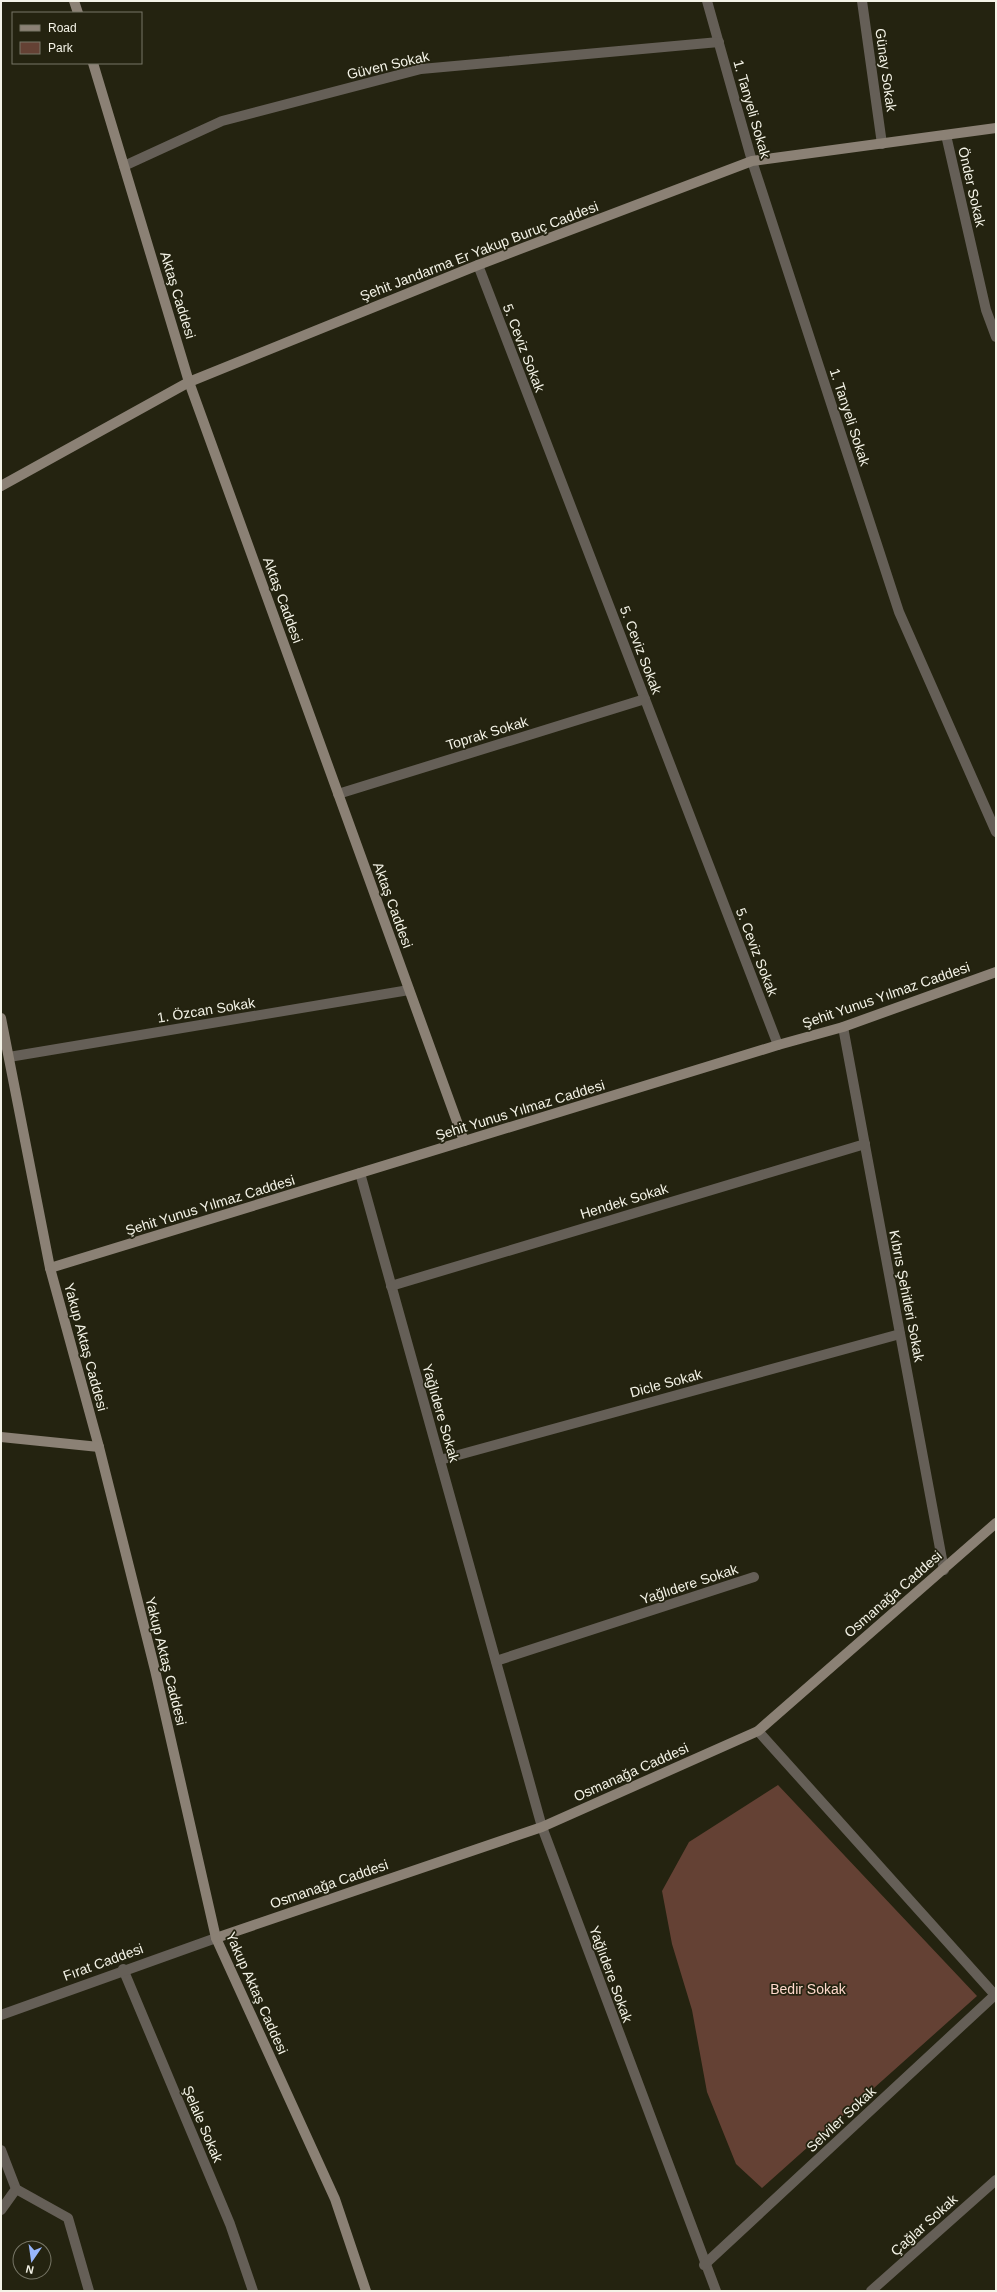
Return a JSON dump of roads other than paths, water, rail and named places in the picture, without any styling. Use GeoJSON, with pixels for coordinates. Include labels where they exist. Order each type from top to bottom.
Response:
{"type":"FeatureCollection","features":[{"type":"Feature","properties":{"kind":"street"},"geometry":{"type":"LineString","coordinates":[[74,1],[78,12]]}},
{"type":"Feature","properties":{"kind":"street","name":"1. Tanyeli Sokak"},"geometry":{"type":"LineString","coordinates":[[707,1],[752,161],[899,612],[996,832]]}},
{"type":"Feature","properties":{"kind":"street","name":"Günay Sokak"},"geometry":{"type":"LineString","coordinates":[[862,1],[882,144]]}},
{"type":"Feature","properties":{"kind":"street","name":"Güven Sokak"},"geometry":{"type":"LineString","coordinates":[[124,166],[222,121],[421,69],[719,42]]}},
{"type":"Feature","properties":{"kind":"street","name":"Aktaş Caddesi"},"geometry":{"type":"LineString","coordinates":[[93,64],[189,382],[464,1142]]}},
{"type":"Feature","properties":{"kind":"street","name":"Şehit Jandarma Er Yakup Buruç Caddesi"},"geometry":{"type":"LineString","coordinates":[[1,486],[189,382],[478,265],[752,161],[996,128]]}},
{"type":"Feature","properties":{"kind":"street","name":"Önder Sokak"},"geometry":{"type":"LineString","coordinates":[[946,135],[986,310],[996,337]]}},
{"type":"Feature","properties":{"kind":"street","name":"5. Ceviz Sokak"},"geometry":{"type":"LineString","coordinates":[[478,265],[778,1045]]}},
{"type":"Feature","properties":{"kind":"street","name":"Toprak Sokak"},"geometry":{"type":"LineString","coordinates":[[338,794],[645,698]]}},
{"type":"Feature","properties":{"kind":"street","name":"Şehit Yunus Yılmaz Caddesi"},"geometry":{"type":"LineString","coordinates":[[50,1268],[778,1045],[843,1027],[996,972]]}},
{"type":"Feature","properties":{"kind":"street","name":"1. Özcan Sokak"},"geometry":{"type":"LineString","coordinates":[[9,1057],[409,990]]}},
{"type":"Feature","properties":{"kind":"street","name":"Yakup Aktaş Caddesi"},"geometry":{"type":"LineString","coordinates":[[1,1018],[50,1268],[98,1447],[155,1670],[216,1938],[335,2199],[366,2291]]}},
{"type":"Feature","properties":{"kind":"street","name":"Kıbrıs Şehitleri Sokak"},"geometry":{"type":"LineString","coordinates":[[843,1027],[944,1570]]}},
{"type":"Feature","properties":{"kind":"street","name":"Hendek Sokak"},"geometry":{"type":"LineString","coordinates":[[391,1286],[865,1144]]}},
{"type":"Feature","properties":{"kind":"street","name":"Yağlıdere Sokak"},"geometry":{"type":"LineString","coordinates":[[360,1173],[542,1827],[704,2265],[716,2291]]}},
{"type":"Feature","properties":{"kind":"street","name":"Dicle Sokak"},"geometry":{"type":"LineString","coordinates":[[440,1460],[900,1334]]}},
{"type":"Feature","properties":{"kind":"street"},"geometry":{"type":"LineString","coordinates":[[1,1437],[98,1447]]}},
{"type":"Feature","properties":{"kind":"street","name":"Osmanağa Caddesi"},"geometry":{"type":"LineString","coordinates":[[216,1938],[542,1827],[758,1731],[996,1523]]}},
{"type":"Feature","properties":{"kind":"street","name":"Yağlıdere Sokak"},"geometry":{"type":"LineString","coordinates":[[496,1661],[754,1577]]}},
{"type":"Feature","properties":{"kind":"street"},"geometry":{"type":"LineString","coordinates":[[758,1731],[996,1994]]}},
{"type":"Feature","properties":{"kind":"street","name":"Fırat Caddesi"},"geometry":{"type":"LineString","coordinates":[[1,2015],[123,1970],[216,1938]]}},
{"type":"Feature","properties":{"kind":"street","name":"Şelale Sokak"},"geometry":{"type":"LineString","coordinates":[[123,1970],[230,2224],[253,2291]]}},
{"type":"Feature","properties":{"kind":"street","name":"Selviler Sokak"},"geometry":{"type":"LineString","coordinates":[[704,2265],[996,1994]]}},
{"type":"Feature","properties":{"kind":"street"},"geometry":{"type":"LineString","coordinates":[[1,2150],[16,2189],[68,2218],[89,2291]]}},
{"type":"Feature","properties":{"kind":"street","name":"Çağlar Sokak"},"geometry":{"type":"LineString","coordinates":[[871,2291],[996,2180]]}},
{"type":"Feature","properties":{"kind":"street"},"geometry":{"type":"LineString","coordinates":[[1,2210],[16,2189]]}},
{"type":"Feature","properties":{"kind":"park label","name":"Bedir Sokak"},"geometry":{"type":"Point","coordinates":[808,1989]}}]}
